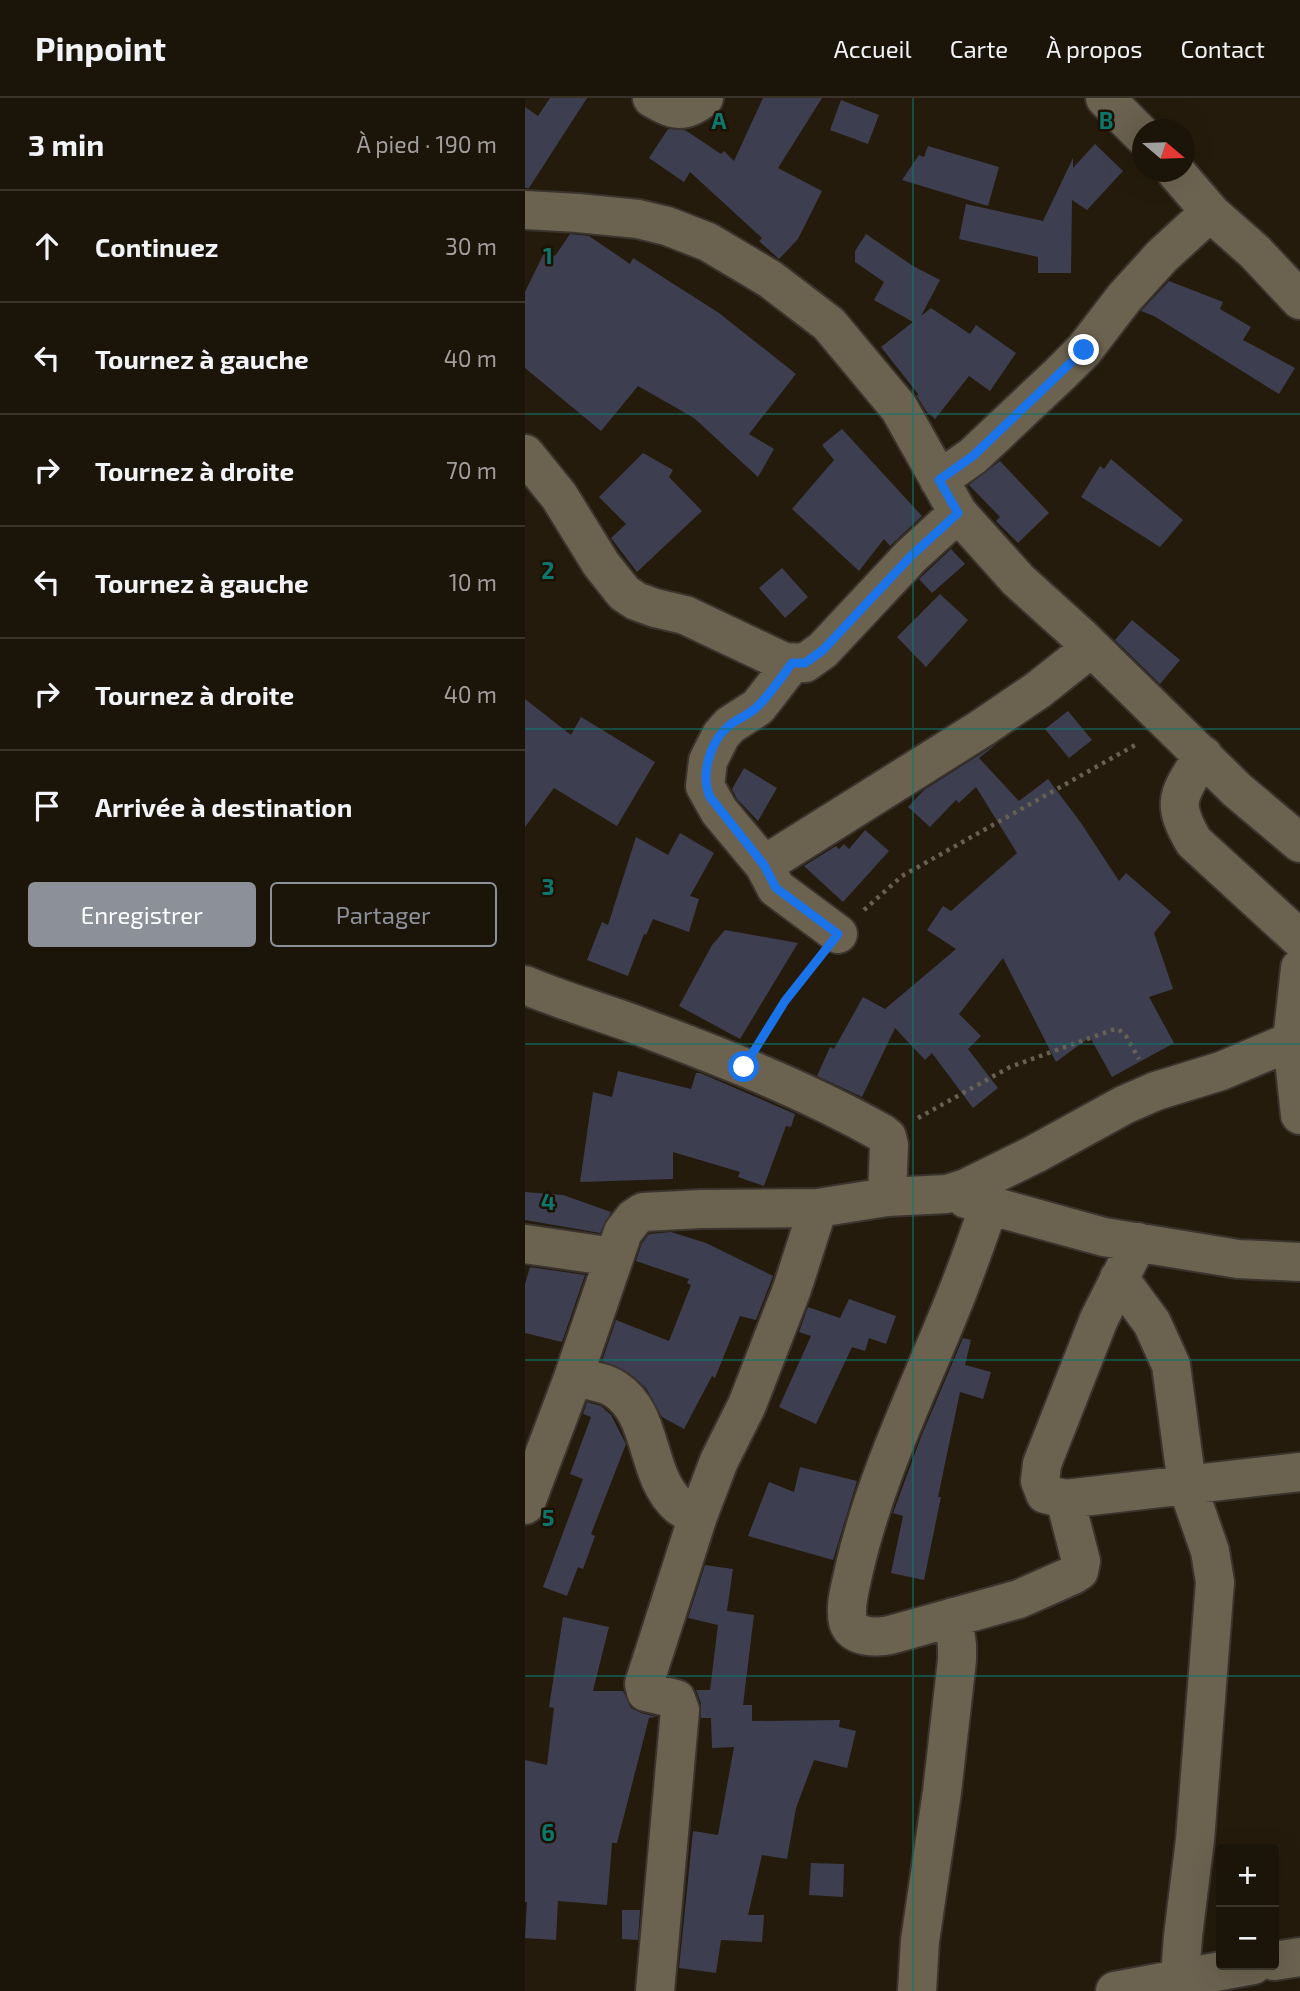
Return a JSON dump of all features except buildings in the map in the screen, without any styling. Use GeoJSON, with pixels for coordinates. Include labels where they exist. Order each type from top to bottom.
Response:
{"type":"FeatureCollection","features":[{"type":"Feature","properties":{"kind":"street"},"geometry":{"type":"LineString","coordinates":[[652,98],[671,108],[682,110],[704,98]]}},
{"type":"Feature","properties":{"kind":"street"},"geometry":{"type":"LineString","coordinates":[[1105,98],[1132,125]]}},
{"type":"Feature","properties":{"kind":"street"},"geometry":{"type":"LineString","coordinates":[[1185,182],[1212,214],[1255,252],[1300,300]]}},
{"type":"Feature","properties":{"kind":"street"},"geometry":{"type":"LineString","coordinates":[[525,210],[578,212],[638,219],[667,226],[708,242],[770,279],[829,324],[899,408],[958,513],[1018,580],[1237,790],[1300,843]]}},
{"type":"Feature","properties":{"kind":"street"},"geometry":{"type":"LineString","coordinates":[[939,480],[973,456],[1060,374],[1084,350],[1162,256],[1212,214]]}},
{"type":"Feature","properties":{"kind":"street"},"geometry":{"type":"LineString","coordinates":[[525,454],[559,496],[601,564],[624,593],[655,608],[685,615],[772,657],[792,663],[805,663],[823,650],[911,556],[958,513]]}},
{"type":"Feature","properties":{"kind":"street"},"geometry":{"type":"LineString","coordinates":[[764,865],[982,728],[1038,690],[1091,648]]}},
{"type":"Feature","properties":{"kind":"street"},"geometry":{"type":"LineString","coordinates":[[792,663],[758,707],[730,725],[721,735],[708,761],[705,786],[710,797],[764,865],[776,888],[838,934]]}},
{"type":"Feature","properties":{"kind":"street"},"geometry":{"type":"LineString","coordinates":[[1203,755],[1179,799],[1180,816],[1186,829],[1194,842],[1300,939]]}},
{"type":"Feature","properties":{"kind":"street"},"geometry":{"type":"LineString","coordinates":[[1300,968],[1292,1041],[1300,1115]]}},
{"type":"Feature","properties":{"kind":"street"},"geometry":{"type":"LineString","coordinates":[[525,985],[744,1067],[887,1137],[887,1197]]}},
{"type":"Feature","properties":{"kind":"street"},"geometry":{"type":"LineString","coordinates":[[525,1506],[623,1232],[634,1218],[643,1212],[818,1208],[887,1197],[947,1194],[966,1188],[1035,1154],[1079,1128],[1156,1091],[1221,1071],[1292,1041]]}},
{"type":"Feature","properties":{"kind":"street"},"geometry":{"type":"LineString","coordinates":[[947,1194],[1104,1237],[1238,1259],[1300,1262]]}},
{"type":"Feature","properties":{"kind":"street"},"geometry":{"type":"LineString","coordinates":[[989,1206],[958,1291],[877,1490],[849,1591],[848,1622],[854,1631],[877,1637],[890,1636],[1019,1599],[1065,1580],[1079,1571],[1081,1561],[1065,1499]]}},
{"type":"Feature","properties":{"kind":"street"},"geometry":{"type":"LineString","coordinates":[[656,1991],[680,1710],[676,1699],[646,1692],[644,1684],[698,1516],[719,1461],[747,1405],[792,1289],[818,1208]]}},
{"type":"Feature","properties":{"kind":"street"},"geometry":{"type":"LineString","coordinates":[[1137,1242],[1099,1319],[1042,1464],[1040,1481],[1045,1494],[1065,1499],[1300,1472]]}},
{"type":"Feature","properties":{"kind":"street"},"geometry":{"type":"LineString","coordinates":[[525,1244],[614,1257]]}},
{"type":"Feature","properties":{"kind":"street"},"geometry":{"type":"LineString","coordinates":[[1119,1278],[1152,1323],[1171,1365],[1187,1485],[1210,1551],[1216,1582],[1195,1840],[1180,1977]]}},
{"type":"Feature","properties":{"kind":"street"},"geometry":{"type":"LineString","coordinates":[[573,1378],[602,1383],[616,1390],[632,1407],[644,1429],[664,1489],[680,1507],[698,1516]]}},
{"type":"Feature","properties":{"kind":"street"},"geometry":{"type":"LineString","coordinates":[[917,1991],[920,1941],[942,1792],[957,1660],[953,1617]]}},
{"type":"Feature","properties":{"kind":"street"},"geometry":{"type":"LineString","coordinates":[[1279,1960],[1300,1956]]}},
{"type":"Feature","properties":{"kind":"street"},"geometry":{"type":"LineString","coordinates":[[1115,1991],[1223,1970]]}},
{"type":"Feature","properties":{"kind":"path"},"geometry":{"type":"LineString","coordinates":[[744,1067],[785,1001],[838,934],[902,876],[1171,724]]}},
{"type":"Feature","properties":{"kind":"path"},"geometry":{"type":"LineString","coordinates":[[887,1137],[1010,1067],[1112,1030],[1118,1029],[1126,1036],[1156,1091]]}},
{"type":"Feature","properties":{"kind":"route"},"geometry":{"type":"LineString","coordinates":[[744,1067],[785,1001],[838,934],[776,888],[764,865],[710,797],[705,786],[705,774],[716,744],[730,725],[758,707],[792,663],[805,663],[823,650],[911,556],[958,513],[939,480],[973,456],[1084,350]]}}]}
